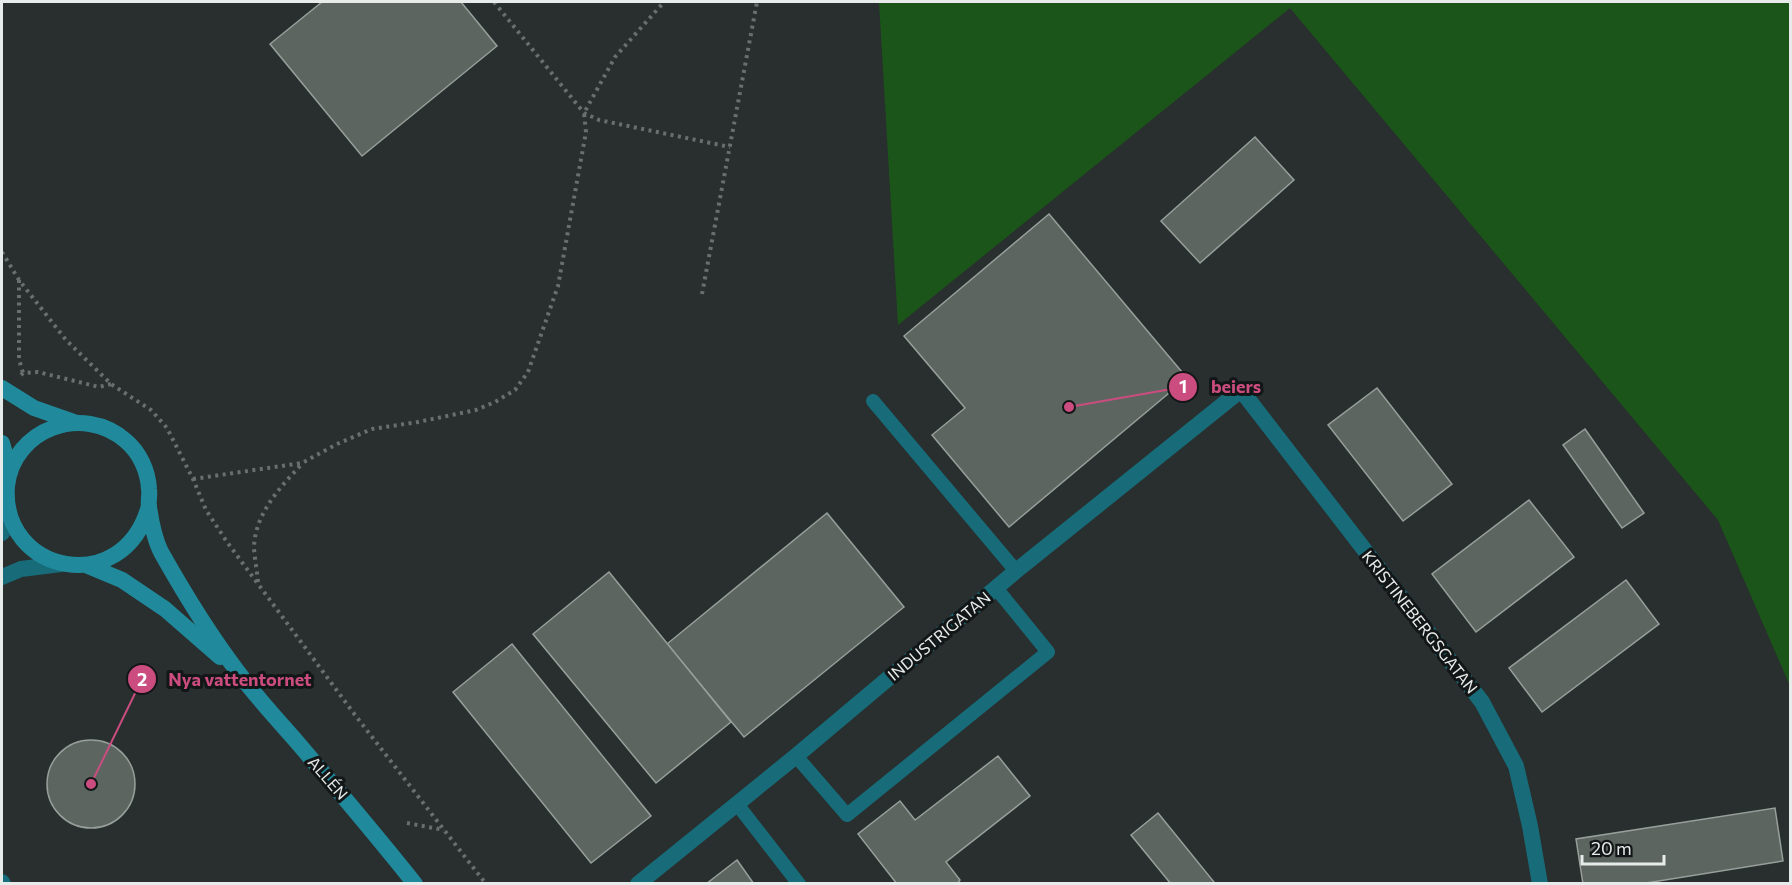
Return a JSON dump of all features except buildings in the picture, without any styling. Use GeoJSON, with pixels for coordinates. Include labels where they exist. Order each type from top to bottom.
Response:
{"type":"FeatureCollection","features":[{"type":"Feature","properties":{"kind":"main road"},"geometry":{"type":"LineString","coordinates":[[3,389],[34,408],[74,422]]}},
{"type":"Feature","properties":{"kind":"main road"},"geometry":{"type":"LineString","coordinates":[[74,422],[102,427],[126,441],[136,452],[146,471],[150,492],[149,506],[140,531],[122,550],[99,562],[86,565],[61,564],[38,553],[28,545],[20,536],[9,513],[6,499],[10,471],[16,458],[35,437],[47,429],[74,422]]}},
{"type":"Feature","properties":{"kind":"main road"},"geometry":{"type":"LineString","coordinates":[[2,443],[10,471]]}},
{"type":"Feature","properties":{"kind":"main road","name":"ALLÉN"},"geometry":{"type":"LineString","coordinates":[[149,506],[159,548],[186,597],[238,673],[373,830],[416,884]]}},
{"type":"Feature","properties":{"kind":"main road","name":"ALLÉN"},"geometry":{"type":"LineString","coordinates":[[86,565],[122,580],[165,609],[238,673]]}},
{"type":"Feature","properties":{"kind":"street","name":"INDUSTRIGATAN"},"geometry":{"type":"LineString","coordinates":[[638,884],[796,756],[1016,571],[1241,390]]}},
{"type":"Feature","properties":{"kind":"street","name":"KRISTINEBERGSGATAN"},"geometry":{"type":"LineString","coordinates":[[1241,390],[1482,702],[1516,766],[1540,884]]}},
{"type":"Feature","properties":{"kind":"street"},"geometry":{"type":"LineString","coordinates":[[2,533],[9,513]]}},
{"type":"Feature","properties":{"kind":"street"},"geometry":{"type":"LineString","coordinates":[[2,577],[21,569],[61,564]]}},
{"type":"Feature","properties":{"kind":"lane"},"geometry":{"type":"LineString","coordinates":[[873,401],[1016,571]]}},
{"type":"Feature","properties":{"kind":"lane"},"geometry":{"type":"LineString","coordinates":[[796,756],[847,815],[1048,652],[996,588]]}},
{"type":"Feature","properties":{"kind":"lane"},"geometry":{"type":"LineString","coordinates":[[736,804],[799,884]]}},
{"type":"Feature","properties":{"kind":"path"},"geometry":{"type":"LineString","coordinates":[[494,2],[584,113],[599,120],[730,147]]}},
{"type":"Feature","properties":{"kind":"path"},"geometry":{"type":"LineString","coordinates":[[258,584],[254,548],[258,528],[266,509],[282,484],[302,463],[372,429],[476,410],[514,390],[528,372],[558,286],[585,132],[584,113],[615,57],[664,2]]}},
{"type":"Feature","properties":{"kind":"path"},"geometry":{"type":"LineString","coordinates":[[702,294],[757,2]]}},
{"type":"Feature","properties":{"kind":"path"},"geometry":{"type":"LineString","coordinates":[[2,252],[19,280],[66,340],[111,384],[151,410],[167,428],[206,510],[227,542],[355,715],[486,884]]}},
{"type":"Feature","properties":{"kind":"path"},"geometry":{"type":"LineString","coordinates":[[19,280],[19,359],[23,373]]}},
{"type":"Feature","properties":{"kind":"path"},"geometry":{"type":"LineString","coordinates":[[3,389],[23,373],[38,372],[99,387],[111,384]]}},
{"type":"Feature","properties":{"kind":"path"},"geometry":{"type":"LineString","coordinates":[[193,479],[302,463]]}},
{"type":"Feature","properties":{"kind":"path"},"geometry":{"type":"LineString","coordinates":[[407,823],[445,830]]}},
{"type":"Feature","properties":{"kind":"green space"},"geometry":{"type":"Polygon","coordinates":[[[879,2],[1790,2],[1790,686],[1718,520],[1290,8],[898,325],[879,2]]]}},
{"type":"Feature","properties":{"kind":"place","name":"beiers"},"geometry":{"type":"Point","coordinates":[1069,407]}},
{"type":"Feature","properties":{"kind":"place","name":"Nya vattentornet"},"geometry":{"type":"Point","coordinates":[91,784]}}]}
